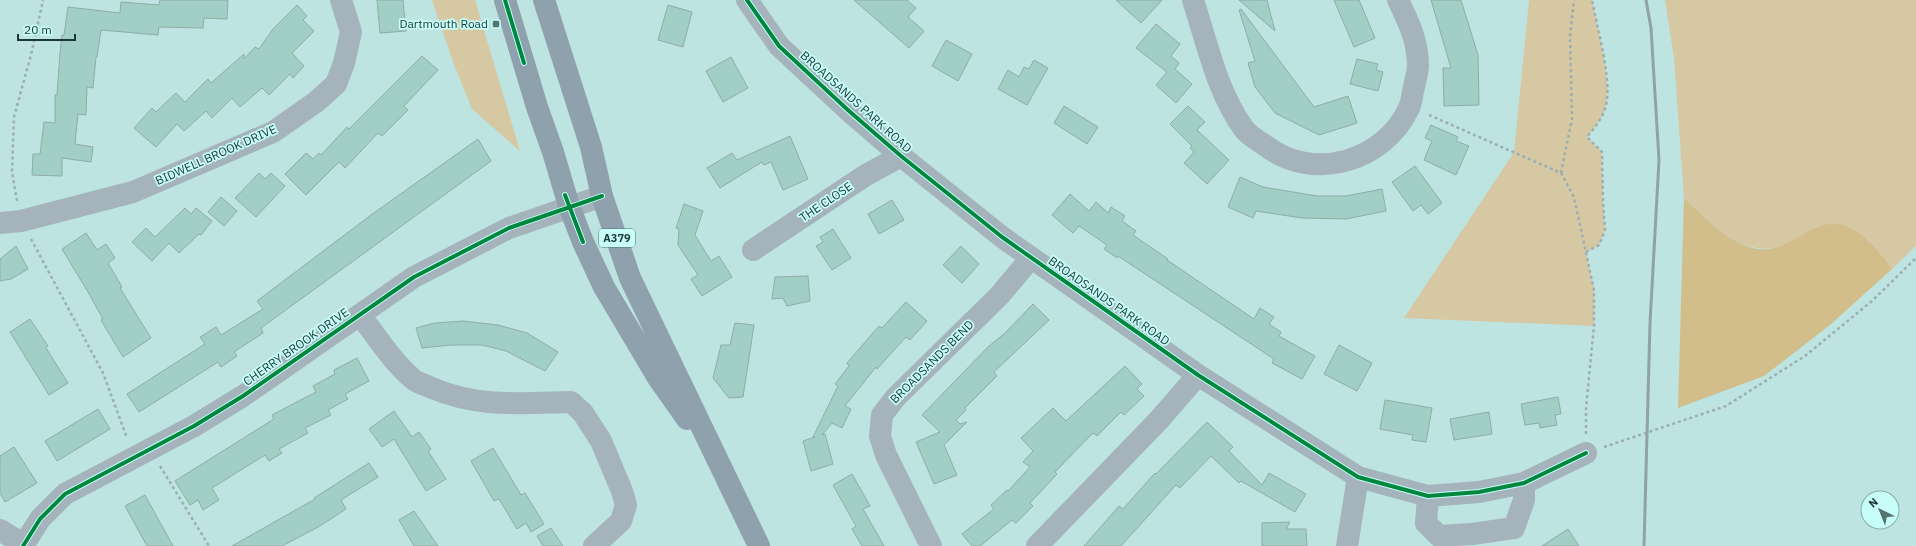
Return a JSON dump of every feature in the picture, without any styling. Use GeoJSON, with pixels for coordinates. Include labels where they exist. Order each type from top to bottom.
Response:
{"type":"FeatureCollection","features":[{"type":"Feature","properties":{"kind":"main road","name":"A379"},"geometry":{"type":"LineString","coordinates":[[544,0],[591,147],[602,196],[630,278],[759,546]]}},
{"type":"Feature","properties":{"kind":"main road","name":"A379"},"geometry":{"type":"LineString","coordinates":[[508,9],[569,206],[604,287],[658,378],[721,465]]}},
{"type":"Feature","properties":{"kind":"street","name":"BIDWELL BROOK DRIVE"},"geometry":{"type":"LineString","coordinates":[[0,223],[21,220],[133,192],[273,132],[316,102],[336,84],[344,63],[351,32],[341,0]]}},
{"type":"Feature","properties":{"kind":"street","name":"BROADSANDS PARK ROAD"},"geometry":{"type":"LineString","coordinates":[[747,0],[779,46],[849,111],[901,156],[1031,258],[1198,375],[1358,477],[1428,496],[1479,492],[1524,483],[1586,453]]}},
{"type":"Feature","properties":{"kind":"street"},"geometry":{"type":"LineString","coordinates":[[1193,0],[1215,69],[1228,102],[1245,131],[1274,153],[1300,163],[1330,165],[1353,159],[1377,147],[1398,126],[1409,107],[1418,68],[1415,38],[1398,0]]}},
{"type":"Feature","properties":{"kind":"street","name":"THE CLOSE"},"geometry":{"type":"LineString","coordinates":[[753,250],[866,175],[901,156]]}},
{"type":"Feature","properties":{"kind":"street","name":"CHERRY BROOK DRIVE"},"geometry":{"type":"LineString","coordinates":[[23,545],[40,519],[65,494],[194,426],[243,396],[414,277],[509,228],[569,206],[602,196]]}},
{"type":"Feature","properties":{"kind":"street","name":"BROADSANDS BEND"},"geometry":{"type":"LineString","coordinates":[[931,546],[886,455],[880,436],[882,415],[896,397],[999,296],[1031,258]]}},
{"type":"Feature","properties":{"kind":"street"},"geometry":{"type":"LineString","coordinates":[[360,315],[392,358],[414,380],[439,391],[474,402],[507,404],[571,402],[583,413],[601,440],[622,491],[626,505],[621,521],[594,546]]}},
{"type":"Feature","properties":{"kind":"street"},"geometry":{"type":"LineString","coordinates":[[1037,546],[1158,421],[1198,375]]}},
{"type":"Feature","properties":{"kind":"street"},"geometry":{"type":"LineString","coordinates":[[1346,546],[1358,477]]}},
{"type":"Feature","properties":{"kind":"street"},"geometry":{"type":"LineString","coordinates":[[1428,496],[1426,523],[1439,536],[1472,534],[1514,528],[1524,500],[1524,483]]}},
{"type":"Feature","properties":{"kind":"street"},"geometry":{"type":"LineString","coordinates":[[0,530],[23,545]]}},
{"type":"Feature","properties":{"kind":"path"},"geometry":{"type":"LineString","coordinates":[[1561,173],[1572,119],[1570,36],[1574,0]]}},
{"type":"Feature","properties":{"kind":"path"},"geometry":{"type":"LineString","coordinates":[[1586,252],[1599,245],[1605,230],[1602,202],[1602,152],[1587,137],[1600,122],[1607,99],[1605,68],[1592,0]]}},
{"type":"Feature","properties":{"kind":"path"},"geometry":{"type":"LineString","coordinates":[[1409,107],[1561,173],[1574,197],[1594,290],[1594,326],[1586,408],[1586,453],[1726,406],[1805,356],[1872,301],[1916,258]]}},
{"type":"Feature","properties":{"kind":"path"},"geometry":{"type":"LineString","coordinates":[[169,480],[209,546]]}},
{"type":"Feature","properties":{"kind":"shaded area"},"geometry":{"type":"Polygon","coordinates":[[[432,0],[475,0],[520,151],[472,109],[453,62],[432,0]]]}},
{"type":"Feature","properties":{"kind":"shaded area"},"geometry":{"type":"Polygon","coordinates":[[[1529,0],[1592,0],[1602,50],[1607,76],[1607,99],[1605,110],[1600,120],[1587,137],[1602,152],[1605,230],[1599,245],[1586,252],[1594,290],[1594,326],[1404,318],[1514,152],[1529,0]]]}},
{"type":"Feature","properties":{"kind":"shaded area"},"geometry":{"type":"Polygon","coordinates":[[[1665,0],[1916,0],[1916,246],[1892,269],[1868,240],[1821,226],[1785,244],[1766,249],[1740,243],[1716,227],[1684,198],[1674,58],[1665,0]]]}},
{"type":"Feature","properties":{"kind":"shaded area"},"geometry":{"type":"Polygon","coordinates":[[[1684,198],[1718,229],[1749,247],[1769,249],[1779,246],[1821,226],[1833,224],[1853,230],[1862,236],[1879,252],[1892,269],[1830,325],[1764,376],[1678,408],[1684,198]]]}},
{"type":"Feature","properties":{"kind":"building"},"geometry":{"type":"Polygon","coordinates":[[[160,0],[228,0],[227,19],[204,18],[203,28],[159,27],[158,35],[101,30],[96,57],[93,88],[87,87],[86,115],[78,114],[75,144],[93,147],[91,162],[62,158],[62,176],[32,175],[33,154],[40,154],[44,122],[55,123],[55,95],[57,95],[62,35],[64,35],[68,7],[120,13],[121,2],[159,5],[160,0]]]}},
{"type":"Feature","properties":{"kind":"building"},"geometry":{"type":"Polygon","coordinates":[[[377,0],[403,0],[406,31],[380,33],[377,0]]]}},
{"type":"Feature","properties":{"kind":"building"},"geometry":{"type":"Polygon","coordinates":[[[854,0],[907,0],[916,8],[908,17],[924,31],[909,48],[854,0]]]}},
{"type":"Feature","properties":{"kind":"building"},"geometry":{"type":"Polygon","coordinates":[[[1116,0],[1162,0],[1141,23],[1116,0]]]}},
{"type":"Feature","properties":{"kind":"building"},"geometry":{"type":"Polygon","coordinates":[[[1239,0],[1267,0],[1275,31],[1239,0]]]}},
{"type":"Feature","properties":{"kind":"building"},"geometry":{"type":"Polygon","coordinates":[[[1334,0],[1359,0],[1375,38],[1354,47],[1334,0]]]}},
{"type":"Feature","properties":{"kind":"building"},"geometry":{"type":"Polygon","coordinates":[[[1431,0],[1461,0],[1478,55],[1479,105],[1444,106],[1443,68],[1451,68],[1431,0]]]}},
{"type":"Feature","properties":{"kind":"building"},"geometry":{"type":"Polygon","coordinates":[[[297,5],[307,16],[303,20],[314,31],[292,53],[304,66],[293,78],[290,74],[269,95],[262,88],[240,107],[232,98],[212,118],[206,111],[184,131],[177,124],[156,147],[134,128],[152,108],[156,112],[176,93],[185,102],[208,79],[211,83],[244,54],[244,59],[255,47],[259,49],[273,29],[297,5]]]}},
{"type":"Feature","properties":{"kind":"building"},"geometry":{"type":"Polygon","coordinates":[[[668,5],[692,12],[683,47],[658,40],[668,5]]]}},
{"type":"Feature","properties":{"kind":"building"},"geometry":{"type":"Polygon","coordinates":[[[1241,9],[1314,107],[1348,96],[1357,123],[1319,135],[1275,113],[1255,87],[1248,63],[1255,61],[1239,10],[1241,9]]]}},
{"type":"Feature","properties":{"kind":"building"},"geometry":{"type":"Polygon","coordinates":[[[1156,24],[1180,44],[1171,56],[1179,63],[1175,69],[1192,84],[1176,103],[1156,85],[1167,72],[1136,48],[1156,24]]]}},
{"type":"Feature","properties":{"kind":"building"},"geometry":{"type":"Polygon","coordinates":[[[946,40],[972,54],[958,81],[932,66],[946,40]]]}},
{"type":"Feature","properties":{"kind":"building"},"geometry":{"type":"Polygon","coordinates":[[[422,56],[438,70],[404,106],[408,110],[382,136],[378,133],[345,168],[339,162],[306,195],[285,174],[306,153],[313,159],[319,153],[321,155],[347,127],[349,129],[422,56]]]}},
{"type":"Feature","properties":{"kind":"building"},"geometry":{"type":"Polygon","coordinates":[[[731,57],[748,88],[723,102],[706,71],[731,57]]]}},
{"type":"Feature","properties":{"kind":"building"},"geometry":{"type":"Polygon","coordinates":[[[1357,59],[1378,64],[1376,70],[1383,72],[1378,91],[1350,84],[1357,59]]]}},
{"type":"Feature","properties":{"kind":"building"},"geometry":{"type":"Polygon","coordinates":[[[1034,60],[1048,68],[1027,105],[998,89],[1008,70],[1019,77],[1024,67],[1029,69],[1034,60]]]}},
{"type":"Feature","properties":{"kind":"building"},"geometry":{"type":"Polygon","coordinates":[[[1064,106],[1098,127],[1087,144],[1054,123],[1064,106]]]}},
{"type":"Feature","properties":{"kind":"building"},"geometry":{"type":"Polygon","coordinates":[[[1188,106],[1205,122],[1197,130],[1229,160],[1207,184],[1184,163],[1194,152],[1190,148],[1192,146],[1170,124],[1188,106]]]}},
{"type":"Feature","properties":{"kind":"building"},"geometry":{"type":"Polygon","coordinates":[[[1431,125],[1458,137],[1456,141],[1469,146],[1456,175],[1424,160],[1432,141],[1425,138],[1431,125]]]}},
{"type":"Feature","properties":{"kind":"building"},"geometry":{"type":"Polygon","coordinates":[[[790,136],[808,179],[783,190],[771,162],[764,165],[762,162],[720,188],[707,168],[732,153],[737,160],[790,136]]]}},
{"type":"Feature","properties":{"kind":"building"},"geometry":{"type":"Polygon","coordinates":[[[478,139],[491,161],[261,328],[263,333],[234,352],[237,356],[221,367],[218,362],[139,412],[127,394],[205,344],[200,337],[216,327],[221,335],[263,309],[257,301],[371,215],[478,139]]]}},
{"type":"Feature","properties":{"kind":"building"},"geometry":{"type":"Polygon","coordinates":[[[1415,166],[1442,203],[1428,214],[1421,205],[1413,211],[1392,182],[1415,166]]]}},
{"type":"Feature","properties":{"kind":"building"},"geometry":{"type":"Polygon","coordinates":[[[259,173],[265,179],[271,173],[285,186],[256,217],[235,198],[259,173]]]}},
{"type":"Feature","properties":{"kind":"building"},"geometry":{"type":"Polygon","coordinates":[[[1240,177],[1263,187],[1317,196],[1346,196],[1382,189],[1386,211],[1346,219],[1302,218],[1256,211],[1253,218],[1228,207],[1240,177]]]}},
{"type":"Feature","properties":{"kind":"building"},"geometry":{"type":"Polygon","coordinates":[[[1070,194],[1089,211],[1096,202],[1108,213],[1111,207],[1125,216],[1122,221],[1136,231],[1133,235],[1254,319],[1260,308],[1274,317],[1269,324],[1281,332],[1279,336],[1315,356],[1302,379],[1272,363],[1274,359],[1118,256],[1117,258],[1104,249],[1107,245],[1079,226],[1073,233],[1052,215],[1070,194]]]}},
{"type":"Feature","properties":{"kind":"building"},"geometry":{"type":"Polygon","coordinates":[[[221,197],[237,211],[224,226],[208,212],[221,197]]]}},
{"type":"Feature","properties":{"kind":"building"},"geometry":{"type":"Polygon","coordinates":[[[892,200],[904,220],[879,234],[868,214],[892,200]]]}},
{"type":"Feature","properties":{"kind":"building"},"geometry":{"type":"Polygon","coordinates":[[[684,204],[703,211],[695,235],[711,261],[719,256],[732,277],[702,296],[691,279],[698,275],[678,245],[679,229],[676,228],[684,204]]]}},
{"type":"Feature","properties":{"kind":"building"},"geometry":{"type":"Polygon","coordinates":[[[185,208],[191,214],[196,208],[212,221],[201,235],[199,234],[179,253],[169,243],[152,261],[132,242],[146,228],[155,237],[185,208]]]}},
{"type":"Feature","properties":{"kind":"building"},"geometry":{"type":"Polygon","coordinates":[[[833,229],[851,258],[832,270],[816,246],[823,242],[820,237],[833,229]]]}},
{"type":"Feature","properties":{"kind":"building"},"geometry":{"type":"Polygon","coordinates":[[[86,233],[97,250],[106,244],[115,258],[108,263],[122,287],[120,288],[151,338],[123,357],[101,320],[103,319],[88,292],[62,249],[86,233]]]}},
{"type":"Feature","properties":{"kind":"building"},"geometry":{"type":"Polygon","coordinates":[[[16,246],[28,269],[11,279],[0,281],[0,259],[16,246]]]}},
{"type":"Feature","properties":{"kind":"building"},"geometry":{"type":"Polygon","coordinates":[[[961,246],[979,264],[962,283],[943,265],[961,246]]]}},
{"type":"Feature","properties":{"kind":"building"},"geometry":{"type":"Polygon","coordinates":[[[808,276],[810,301],[787,306],[783,298],[772,299],[775,277],[808,276]]]}},
{"type":"Feature","properties":{"kind":"building"},"geometry":{"type":"Polygon","coordinates":[[[906,302],[927,321],[910,340],[906,337],[877,369],[876,367],[845,406],[851,409],[842,428],[832,423],[822,435],[825,434],[833,464],[811,471],[803,441],[815,437],[813,437],[838,386],[835,384],[849,366],[847,363],[879,326],[882,328],[906,302]]]}},
{"type":"Feature","properties":{"kind":"building"},"geometry":{"type":"Polygon","coordinates":[[[1033,304],[1049,320],[994,372],[997,376],[965,408],[966,410],[956,420],[960,424],[967,422],[944,445],[957,475],[934,484],[916,442],[940,432],[922,415],[989,346],[1005,333],[1033,304]]]}},
{"type":"Feature","properties":{"kind":"building"},"geometry":{"type":"Polygon","coordinates":[[[30,319],[48,346],[46,348],[68,383],[49,395],[10,332],[30,319]]]}},
{"type":"Feature","properties":{"kind":"building"},"geometry":{"type":"Polygon","coordinates":[[[463,321],[498,325],[527,333],[558,352],[545,371],[506,351],[482,345],[451,345],[422,348],[416,328],[435,323],[463,321]]]}},
{"type":"Feature","properties":{"kind":"building"},"geometry":{"type":"Polygon","coordinates":[[[735,323],[754,325],[743,397],[729,398],[713,378],[721,345],[730,345],[735,323]]]}},
{"type":"Feature","properties":{"kind":"building"},"geometry":{"type":"Polygon","coordinates":[[[1339,345],[1372,363],[1357,391],[1324,374],[1339,345]]]}},
{"type":"Feature","properties":{"kind":"building"},"geometry":{"type":"Polygon","coordinates":[[[357,358],[369,381],[345,394],[348,399],[328,410],[331,415],[305,428],[308,433],[279,449],[282,453],[269,461],[265,455],[212,488],[219,500],[203,510],[198,500],[190,505],[175,481],[274,419],[272,415],[316,392],[313,386],[335,374],[334,370],[357,358]]]}},
{"type":"Feature","properties":{"kind":"building"},"geometry":{"type":"Polygon","coordinates":[[[1125,366],[1142,384],[1137,389],[1144,396],[1124,415],[1121,412],[1097,436],[1093,433],[1055,472],[1057,474],[1030,503],[1033,506],[1016,523],[1012,520],[980,546],[972,546],[962,534],[994,509],[991,505],[1007,490],[1008,491],[1030,467],[1023,462],[1033,451],[1021,438],[1053,408],[1066,421],[1125,366]]]}},
{"type":"Feature","properties":{"kind":"building"},"geometry":{"type":"Polygon","coordinates":[[[1558,397],[1561,414],[1555,415],[1557,425],[1540,428],[1539,423],[1525,425],[1521,404],[1558,397]]]}},
{"type":"Feature","properties":{"kind":"building"},"geometry":{"type":"Polygon","coordinates":[[[1385,400],[1432,408],[1426,442],[1412,440],[1413,435],[1380,429],[1385,400]]]}},
{"type":"Feature","properties":{"kind":"building"},"geometry":{"type":"Polygon","coordinates":[[[98,409],[110,429],[57,461],[45,441],[98,409]]]}},
{"type":"Feature","properties":{"kind":"building"},"geometry":{"type":"Polygon","coordinates":[[[394,411],[412,437],[419,432],[431,449],[428,451],[446,479],[426,491],[394,439],[382,447],[369,429],[394,411]]]}},
{"type":"Feature","properties":{"kind":"building"},"geometry":{"type":"Polygon","coordinates":[[[1489,412],[1492,434],[1454,440],[1450,419],[1489,412]]]}},
{"type":"Feature","properties":{"kind":"building"},"geometry":{"type":"Polygon","coordinates":[[[1207,422],[1233,447],[1229,451],[1262,485],[1269,473],[1306,494],[1295,512],[1241,481],[1239,483],[1211,456],[1180,488],[1176,485],[1121,546],[1084,546],[1119,506],[1123,509],[1155,473],[1156,474],[1207,422]]]}},
{"type":"Feature","properties":{"kind":"building"},"geometry":{"type":"Polygon","coordinates":[[[14,447],[37,483],[5,502],[0,493],[0,456],[14,447]]]}},
{"type":"Feature","properties":{"kind":"building"},"geometry":{"type":"Polygon","coordinates":[[[493,448],[521,495],[525,493],[544,524],[531,532],[526,523],[517,529],[499,499],[494,501],[471,461],[493,448]]]}},
{"type":"Feature","properties":{"kind":"building"},"geometry":{"type":"Polygon","coordinates":[[[369,463],[378,477],[341,500],[346,509],[320,526],[282,546],[232,546],[315,499],[314,498],[369,463]]]}},
{"type":"Feature","properties":{"kind":"building"},"geometry":{"type":"Polygon","coordinates":[[[852,474],[870,506],[863,509],[884,546],[862,546],[852,529],[856,526],[833,485],[852,474]]]}},
{"type":"Feature","properties":{"kind":"building"},"geometry":{"type":"Polygon","coordinates":[[[145,495],[173,546],[147,546],[125,506],[145,495]]]}},
{"type":"Feature","properties":{"kind":"building"},"geometry":{"type":"Polygon","coordinates":[[[414,511],[438,546],[414,546],[399,520],[414,511]]]}},
{"type":"Feature","properties":{"kind":"building"},"geometry":{"type":"Polygon","coordinates":[[[1290,522],[1286,529],[1306,529],[1307,546],[1262,546],[1262,523],[1290,522]]]}},
{"type":"Feature","properties":{"kind":"building"},"geometry":{"type":"Polygon","coordinates":[[[551,528],[563,546],[543,546],[537,536],[551,528]]]}},
{"type":"Feature","properties":{"kind":"building"},"geometry":{"type":"Polygon","coordinates":[[[1568,529],[1579,546],[1542,546],[1568,529]]]}},
{"type":"Feature","properties":{"kind":"railway"},"geometry":{"type":"LineString","coordinates":[[1644,546],[1650,323],[1659,160],[1651,28],[1646,0]]}},
{"type":"Feature","properties":{"kind":"cycle path"},"geometry":{"type":"LineString","coordinates":[[505,0],[524,63]]}},
{"type":"Feature","properties":{"kind":"cycle path"},"geometry":{"type":"LineString","coordinates":[[747,0],[779,46],[849,111],[901,156],[1002,237],[1198,375],[1358,477],[1428,496],[1479,492],[1524,483],[1586,453]]}},
{"type":"Feature","properties":{"kind":"cycle path"},"geometry":{"type":"LineString","coordinates":[[565,195],[583,242]]}},
{"type":"Feature","properties":{"kind":"cycle path"},"geometry":{"type":"LineString","coordinates":[[23,546],[40,519],[65,494],[194,426],[243,396],[414,277],[509,228],[602,196]]}},
{"type":"Feature","properties":{"kind":"place","name":"Dartmouth Road"},"geometry":{"type":"Point","coordinates":[496,24]}}]}
